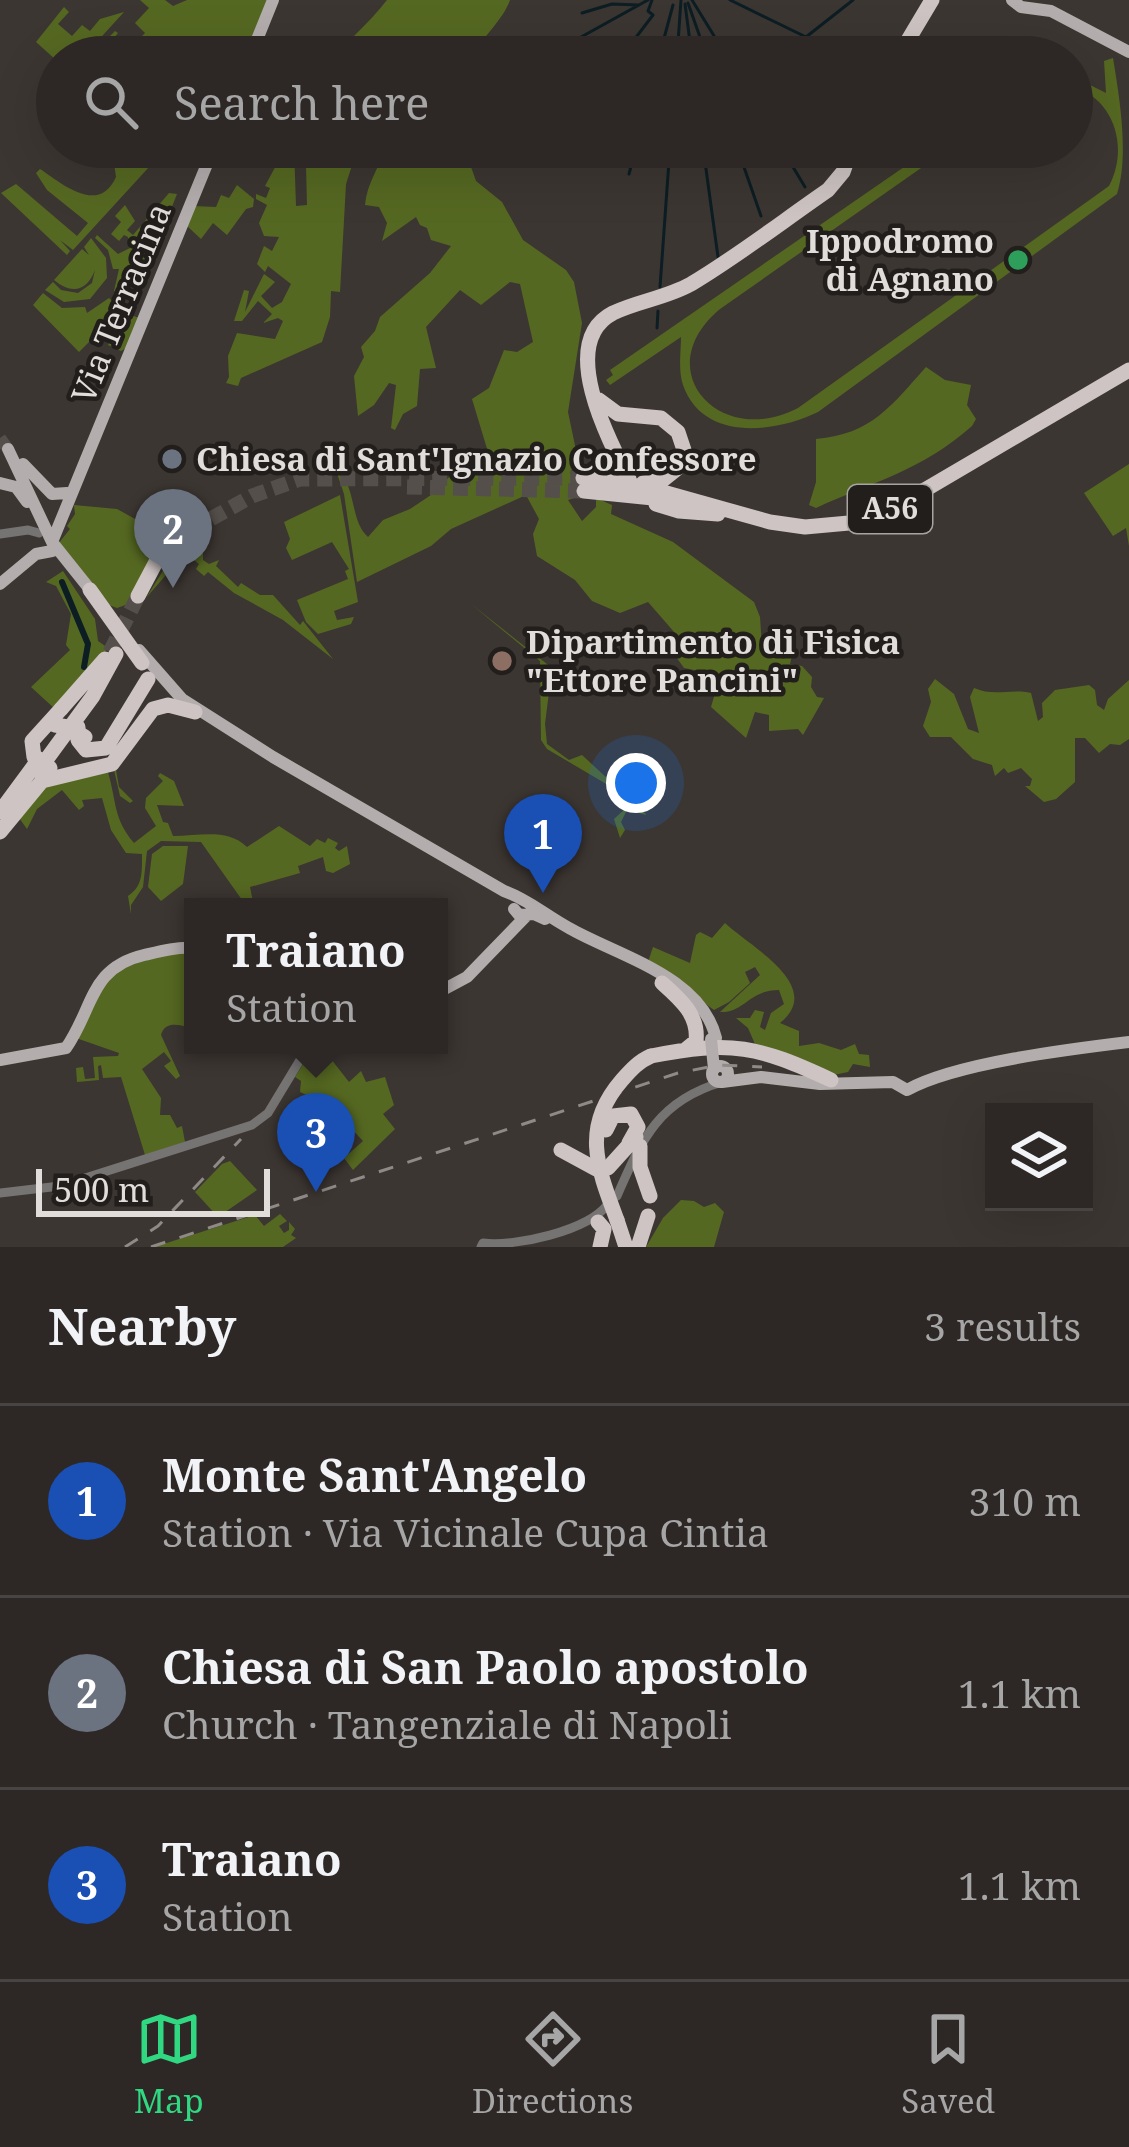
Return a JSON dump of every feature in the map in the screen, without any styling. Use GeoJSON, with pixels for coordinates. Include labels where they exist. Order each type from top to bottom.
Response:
{"type":"FeatureCollection","features":[{"type":"Feature","properties":{"kind":"highway"},"geometry":{"type":"LineString","coordinates":[[911,36],[932,0]]}},
{"type":"Feature","properties":{"kind":"highway"},"geometry":{"type":"LineString","coordinates":[[596,397],[620,416],[664,419],[678,432],[684,450],[678,468],[660,481],[626,481],[587,375],[586,351],[602,321],[692,283],[836,183],[843,168]]}},
{"type":"Feature","properties":{"kind":"highway","name":"A56"},"geometry":{"type":"LineString","coordinates":[[1129,376],[906,508],[831,531],[797,531],[584,484],[626,481],[770,522],[849,523],[911,498],[1129,376]]}},
{"type":"Feature","properties":{"kind":"highway"},"geometry":{"type":"LineString","coordinates":[[656,504],[725,515]]}},
{"type":"Feature","properties":{"kind":"highway"},"geometry":{"type":"LineString","coordinates":[[140,598],[164,562],[193,534]]}},
{"type":"Feature","properties":{"kind":"highway"},"geometry":{"type":"LineString","coordinates":[[0,832],[42,781],[99,770],[121,756],[139,713],[136,666],[90,590]]}},
{"type":"Feature","properties":{"kind":"highway"},"geometry":{"type":"LineString","coordinates":[[98,761],[139,713],[136,666]]}},
{"type":"Feature","properties":{"kind":"highway"},"geometry":{"type":"LineString","coordinates":[[0,802],[31,758],[41,730],[136,666]]}},
{"type":"Feature","properties":{"kind":"highway"},"geometry":{"type":"LineString","coordinates":[[136,666],[79,724],[82,746],[92,752],[106,748],[139,713],[161,705],[195,712]]}},
{"type":"Feature","properties":{"kind":"highway"},"geometry":{"type":"LineString","coordinates":[[0,812],[79,707],[136,666]]}},
{"type":"Feature","properties":{"kind":"highway"},"geometry":{"type":"LineString","coordinates":[[0,822],[83,710],[136,666]]}},
{"type":"Feature","properties":{"kind":"highway"},"geometry":{"type":"LineString","coordinates":[[58,717],[97,743],[115,736]]}},
{"type":"Feature","properties":{"kind":"highway"},"geometry":{"type":"LineString","coordinates":[[58,717],[32,741],[34,757],[50,768],[121,756]]}},
{"type":"Feature","properties":{"kind":"highway"},"geometry":{"type":"LineString","coordinates":[[662,983],[686,1006],[696,1027],[694,1044],[682,1051]]}},
{"type":"Feature","properties":{"kind":"highway"},"geometry":{"type":"LineString","coordinates":[[611,1215],[635,1225],[647,1218],[633,1247],[611,1215],[598,1117],[637,1064],[651,1056],[742,1046],[776,1055],[831,1080]]}},
{"type":"Feature","properties":{"kind":"highway"},"geometry":{"type":"LineString","coordinates":[[601,1129],[618,1113],[631,1114],[649,1191],[637,1174],[619,1188]]}},
{"type":"Feature","properties":{"kind":"highway"},"geometry":{"type":"LineString","coordinates":[[561,1150],[602,1168],[618,1161],[636,1136]]}},
{"type":"Feature","properties":{"kind":"highway"},"geometry":{"type":"LineString","coordinates":[[600,1247],[611,1215]]}},
{"type":"Feature","properties":{"kind":"main road"},"geometry":{"type":"LineString","coordinates":[[258,36],[273,0]]}},
{"type":"Feature","properties":{"kind":"main road"},"geometry":{"type":"LineString","coordinates":[[1028,2],[1129,50]]}},
{"type":"Feature","properties":{"kind":"main road","name":"Via Terracina"},"geometry":{"type":"LineString","coordinates":[[41,521],[66,500],[80,480],[206,168]]}},
{"type":"Feature","properties":{"kind":"main road"},"geometry":{"type":"LineString","coordinates":[[4,446],[52,494],[66,500]]}},
{"type":"Feature","properties":{"kind":"main road"},"geometry":{"type":"LineString","coordinates":[[4,446],[52,546],[136,666],[195,712],[504,891],[537,915],[619,954],[702,1005],[719,1072],[907,1080]]}},
{"type":"Feature","properties":{"kind":"main road"},"geometry":{"type":"LineString","coordinates":[[23,464],[41,521],[36,554]]}},
{"type":"Feature","properties":{"kind":"main road"},"geometry":{"type":"LineString","coordinates":[[0,481],[16,487],[41,521]]}},
{"type":"Feature","properties":{"kind":"main road","name":"Via Terracina"},"geometry":{"type":"LineString","coordinates":[[52,546],[66,500]]}},
{"type":"Feature","properties":{"kind":"main road"},"geometry":{"type":"LineString","coordinates":[[0,584],[52,546]]}},
{"type":"Feature","properties":{"kind":"main road"},"geometry":{"type":"LineString","coordinates":[[52,546],[90,590]]}},
{"type":"Feature","properties":{"kind":"main road"},"geometry":{"type":"LineString","coordinates":[[136,666],[260,748],[371,814],[388,816],[391,826]]}},
{"type":"Feature","properties":{"kind":"main road"},"geometry":{"type":"LineString","coordinates":[[448,986],[478,964],[522,905]]}},
{"type":"Feature","properties":{"kind":"main road"},"geometry":{"type":"LineString","coordinates":[[0,1058],[61,1051],[70,1043],[99,975],[120,957],[184,947]]}},
{"type":"Feature","properties":{"kind":"main road"},"geometry":{"type":"LineString","coordinates":[[619,954],[700,1011],[713,1038]]}},
{"type":"Feature","properties":{"kind":"main road"},"geometry":{"type":"LineString","coordinates":[[760,1075],[820,1084],[907,1080],[1129,1040]]}},
{"type":"Feature","properties":{"kind":"street"},"geometry":{"type":"LineString","coordinates":[[0,534],[25,530],[41,521]]}},
{"type":"Feature","properties":{"kind":"street"},"geometry":{"type":"LineString","coordinates":[[0,1193],[60,1186],[252,1125],[268,1113],[304,1054]]}},
{"type":"Feature","properties":{"kind":"street"},"geometry":{"type":"LineString","coordinates":[[619,1188],[636,1136],[656,1114],[719,1072]]}},
{"type":"Feature","properties":{"kind":"street"},"geometry":{"type":"LineString","coordinates":[[482,1246],[571,1235],[611,1215]]}},
{"type":"Feature","properties":{"kind":"street"},"geometry":{"type":"LineString","coordinates":[[482,1246],[578,1228],[611,1215]]}},
{"type":"Feature","properties":{"kind":"green space"},"geometry":{"type":"Polygon","coordinates":[[[140,0],[165,0],[173,6],[187,0],[270,0],[255,36],[142,36],[145,33],[135,23],[149,8],[140,0]]]}},
{"type":"Feature","properties":{"kind":"green space"},"geometry":{"type":"Polygon","coordinates":[[[387,0],[510,0],[486,36],[354,36],[387,0]]]}},
{"type":"Feature","properties":{"kind":"green space"},"geometry":{"type":"Polygon","coordinates":[[[64,7],[69,12],[58,24],[72,36],[41,36],[64,7]]]}},
{"type":"Feature","properties":{"kind":"green space"},"geometry":{"type":"Polygon","coordinates":[[[124,12],[102,36],[72,36],[82,25],[90,31],[100,19],[124,12]]]}},
{"type":"Feature","properties":{"kind":"green space","name":"Ippodromo di Agnano"},"geometry":{"type":"Polygon","coordinates":[[[1113,58],[1121,110],[1123,145],[1117,194],[818,412],[762,428],[723,424],[706,416],[683,385],[681,337],[610,385],[606,380],[613,375],[610,370],[903,168],[921,168],[720,309],[699,332],[690,356],[692,378],[702,397],[720,411],[743,418],[769,418],[798,408],[1109,186],[1118,156],[1117,141],[1108,113],[1093,97],[1093,86],[1106,93],[1104,61],[1113,58]]]}},
{"type":"Feature","properties":{"kind":"green space"},"geometry":{"type":"Polygon","coordinates":[[[115,168],[148,168],[73,250],[60,240],[70,251],[67,255],[1,193],[16,184],[77,236],[88,223],[47,190],[36,173],[40,169],[89,195],[108,189],[116,177],[115,168]]]}},
{"type":"Feature","properties":{"kind":"green space"},"geometry":{"type":"Polygon","coordinates":[[[275,168],[295,168],[296,206],[307,205],[306,168],[351,168],[346,184],[340,292],[331,291],[322,342],[241,378],[238,386],[226,383],[228,356],[237,333],[275,339],[283,321],[263,323],[272,314],[258,301],[242,321],[234,321],[244,290],[249,291],[245,312],[264,274],[275,282],[261,296],[272,308],[282,302],[291,284],[268,266],[265,272],[257,264],[264,246],[272,251],[279,237],[264,236],[259,223],[267,205],[256,194],[266,198],[270,188],[265,186],[275,168]]]}},
{"type":"Feature","properties":{"kind":"green space"},"geometry":{"type":"Polygon","coordinates":[[[377,168],[471,168],[476,181],[502,202],[523,240],[566,270],[574,282],[582,323],[568,412],[577,455],[570,474],[577,475],[577,497],[568,500],[582,521],[596,507],[596,498],[612,505],[611,514],[673,542],[754,602],[762,648],[781,626],[795,643],[790,664],[802,666],[812,677],[817,697],[824,698],[803,735],[798,729],[769,731],[769,715],[755,712],[746,738],[711,707],[716,690],[699,671],[684,668],[669,647],[675,633],[648,602],[620,613],[592,601],[575,580],[537,556],[533,534],[539,519],[526,495],[451,529],[431,546],[357,582],[344,494],[334,464],[347,483],[358,522],[368,537],[383,520],[434,493],[452,474],[491,462],[472,399],[489,388],[504,350],[517,352],[533,342],[520,284],[510,282],[481,305],[460,290],[426,327],[436,368],[420,369],[417,406],[403,414],[395,430],[391,428],[396,385],[389,383],[374,405],[358,416],[354,376],[364,357],[361,347],[380,317],[430,273],[451,246],[431,240],[416,217],[382,241],[387,223],[379,207],[365,205],[377,168]]]}},
{"type":"Feature","properties":{"kind":"green space"},"geometry":{"type":"Polygon","coordinates":[[[237,185],[254,199],[253,207],[246,209],[227,235],[213,223],[201,239],[186,225],[193,206],[216,207],[221,195],[229,198],[237,185]]]}},
{"type":"Feature","properties":{"kind":"green space"},"geometry":{"type":"Polygon","coordinates":[[[169,193],[177,194],[145,275],[131,276],[117,293],[119,269],[113,269],[108,250],[95,238],[97,235],[118,254],[130,248],[128,237],[119,241],[111,234],[121,222],[115,216],[125,205],[135,221],[127,230],[133,235],[169,193]]]}},
{"type":"Feature","properties":{"kind":"green space"},"geometry":{"type":"Polygon","coordinates":[[[91,238],[106,258],[107,278],[90,299],[64,302],[45,290],[53,282],[61,290],[78,293],[92,283],[95,270],[88,283],[78,288],[54,280],[82,249],[89,255],[84,247],[91,238]]]}},
{"type":"Feature","properties":{"kind":"green space"},"geometry":{"type":"Polygon","coordinates":[[[43,293],[62,308],[85,307],[87,313],[109,298],[139,318],[128,347],[121,351],[108,345],[119,321],[114,317],[79,352],[33,305],[43,293]]]}},
{"type":"Feature","properties":{"kind":"green space"},"geometry":{"type":"Polygon","coordinates":[[[926,367],[945,380],[971,385],[967,405],[976,419],[972,426],[897,474],[816,508],[809,505],[816,482],[816,439],[852,431],[879,416],[926,367]]]}},
{"type":"Feature","properties":{"kind":"green space"},"geometry":{"type":"Polygon","coordinates":[[[1129,464],[1129,546],[1126,528],[1113,536],[1084,493],[1129,464]]]}},
{"type":"Feature","properties":{"kind":"green space"},"geometry":{"type":"Polygon","coordinates":[[[340,495],[358,602],[334,611],[337,620],[354,617],[351,624],[318,634],[306,622],[297,600],[348,579],[345,571],[349,569],[332,542],[292,560],[284,522],[340,495]]]}},
{"type":"Feature","properties":{"kind":"green space"},"geometry":{"type":"Polygon","coordinates":[[[74,505],[117,509],[137,520],[136,542],[153,526],[163,534],[194,519],[207,548],[203,560],[209,564],[219,560],[216,566],[238,587],[241,583],[260,595],[273,595],[300,625],[303,621],[333,659],[283,620],[234,593],[208,572],[204,576],[196,569],[199,564],[185,553],[146,598],[166,566],[195,541],[195,534],[154,554],[142,599],[117,608],[109,605],[58,544],[70,529],[74,505]]]}},
{"type":"Feature","properties":{"kind":"green space"},"geometry":{"type":"Polygon","coordinates":[[[63,571],[95,619],[98,641],[108,648],[55,709],[31,687],[70,650],[66,645],[71,614],[56,586],[46,582],[63,571]]]}},
{"type":"Feature","properties":{"kind":"green space"},"geometry":{"type":"Polygon","coordinates":[[[471,604],[552,668],[547,744],[569,760],[582,755],[647,815],[627,810],[620,838],[614,819],[626,808],[625,800],[547,749],[541,740],[540,661],[471,604]]]}},
{"type":"Feature","properties":{"kind":"green space"},"geometry":{"type":"Polygon","coordinates":[[[935,679],[954,694],[968,729],[979,733],[970,697],[974,688],[1031,693],[1038,721],[1043,717],[1042,703],[1055,690],[1089,685],[1104,710],[1108,699],[1129,680],[1129,739],[1099,753],[1085,738],[1075,738],[1075,782],[1056,799],[1044,802],[1025,786],[1032,779],[1021,768],[1008,773],[1004,768],[995,776],[992,765],[973,759],[951,737],[930,737],[923,726],[931,702],[928,689],[935,679]]]}},
{"type":"Feature","properties":{"kind":"green space"},"geometry":{"type":"Polygon","coordinates":[[[114,770],[119,787],[133,801],[130,803],[120,796],[114,770]]]}},
{"type":"Feature","properties":{"kind":"green space"},"geometry":{"type":"Polygon","coordinates":[[[109,772],[119,818],[134,843],[156,826],[145,808],[146,798],[163,781],[160,773],[174,781],[184,806],[157,805],[173,836],[222,835],[247,847],[279,826],[310,846],[328,838],[338,843],[339,851],[347,846],[350,864],[333,873],[326,871],[323,857],[298,866],[300,873],[250,887],[252,898],[241,898],[201,842],[161,841],[147,851],[143,887],[131,905],[131,914],[128,896],[139,883],[142,854],[126,853],[111,830],[102,798],[82,800],[84,806],[79,810],[62,790],[37,809],[27,829],[17,815],[38,789],[109,772]]]}},
{"type":"Feature","properties":{"kind":"green space"},"geometry":{"type":"Polygon","coordinates":[[[163,846],[188,846],[183,884],[161,901],[148,887],[152,854],[163,846]]]}},
{"type":"Feature","properties":{"kind":"green space"},"geometry":{"type":"Polygon","coordinates":[[[725,923],[789,981],[792,1009],[780,1023],[799,1031],[799,1046],[819,1043],[841,1050],[855,1044],[859,1054],[869,1055],[870,1067],[853,1064],[848,1072],[829,1076],[719,1041],[755,1044],[748,1028],[736,1018],[750,1018],[755,1010],[764,1012],[760,1027],[765,1030],[771,1013],[784,1004],[779,990],[720,1012],[760,975],[755,967],[745,972],[750,983],[714,1010],[648,962],[653,947],[690,963],[696,935],[700,932],[712,938],[725,923]]]}},
{"type":"Feature","properties":{"kind":"green space"},"geometry":{"type":"Polygon","coordinates":[[[184,953],[184,1026],[169,1025],[161,1035],[180,1076],[176,1079],[164,1066],[171,1061],[164,1052],[142,1069],[161,1098],[160,1115],[170,1115],[177,1128],[182,1126],[185,1142],[145,1155],[121,1077],[103,1078],[101,1065],[99,1080],[77,1082],[76,1068],[83,1067],[85,1079],[95,1078],[93,1057],[119,1053],[76,1038],[107,976],[153,956],[184,953]]]}},
{"type":"Feature","properties":{"kind":"green space"},"geometry":{"type":"Polygon","coordinates":[[[309,1054],[327,1054],[349,1082],[361,1071],[366,1082],[385,1077],[394,1105],[383,1114],[395,1129],[353,1170],[344,1158],[363,1141],[331,1107],[300,1092],[301,1081],[295,1077],[309,1054]]]}},
{"type":"Feature","properties":{"kind":"green space"},"geometry":{"type":"Polygon","coordinates":[[[230,1161],[257,1190],[218,1217],[195,1192],[230,1161]]]}},
{"type":"Feature","properties":{"kind":"green space"},"geometry":{"type":"Polygon","coordinates":[[[681,1200],[704,1207],[715,1203],[724,1212],[714,1247],[646,1247],[663,1218],[681,1200]]]}},
{"type":"Feature","properties":{"kind":"green space"},"geometry":{"type":"Polygon","coordinates":[[[280,1214],[287,1221],[279,1226],[284,1233],[289,1222],[296,1238],[283,1247],[154,1247],[255,1215],[264,1226],[280,1214]]]}},
{"type":"Feature","properties":{"kind":"waterway"},"geometry":{"type":"LineString","coordinates":[[583,36],[648,0]]}},
{"type":"Feature","properties":{"kind":"waterway"},"geometry":{"type":"LineString","coordinates":[[637,36],[653,15],[648,11],[652,0]]}},
{"type":"Feature","properties":{"kind":"waterway"},"geometry":{"type":"LineString","coordinates":[[678,36],[681,0]]}},
{"type":"Feature","properties":{"kind":"waterway"},"geometry":{"type":"LineString","coordinates":[[692,0],[714,36]]}},
{"type":"Feature","properties":{"kind":"waterway"},"geometry":{"type":"LineString","coordinates":[[730,0],[804,36]]}},
{"type":"Feature","properties":{"kind":"waterway"},"geometry":{"type":"LineString","coordinates":[[807,36],[853,0]]}},
{"type":"Feature","properties":{"kind":"waterway"},"geometry":{"type":"LineString","coordinates":[[688,3],[700,36]]}},
{"type":"Feature","properties":{"kind":"waterway"},"geometry":{"type":"LineString","coordinates":[[582,13],[612,4],[639,5]]}},
{"type":"Feature","properties":{"kind":"waterway"},"geometry":{"type":"LineString","coordinates":[[685,4],[689,36]]}},
{"type":"Feature","properties":{"kind":"waterway"},"geometry":{"type":"LineString","coordinates":[[665,36],[673,5]]}},
{"type":"Feature","properties":{"kind":"waterway"},"geometry":{"type":"LineString","coordinates":[[629,174],[631,168]]}},
{"type":"Feature","properties":{"kind":"waterway"},"geometry":{"type":"LineString","coordinates":[[660,287],[668,168]]}},
{"type":"Feature","properties":{"kind":"waterway"},"geometry":{"type":"LineString","coordinates":[[706,168],[718,257]]}},
{"type":"Feature","properties":{"kind":"waterway"},"geometry":{"type":"LineString","coordinates":[[744,168],[761,216]]}},
{"type":"Feature","properties":{"kind":"waterway"},"geometry":{"type":"LineString","coordinates":[[794,168],[805,187]]}},
{"type":"Feature","properties":{"kind":"waterway"},"geometry":{"type":"LineString","coordinates":[[657,328],[658,311]]}},
{"type":"Feature","properties":{"kind":"waterway"},"geometry":{"type":"LineString","coordinates":[[62,582],[88,644],[84,667]]}},
{"type":"Feature","properties":{"kind":"tunnel"},"geometry":{"type":"LineString","coordinates":[[0,438],[8,449]]}},
{"type":"Feature","properties":{"kind":"tunnel"},"geometry":{"type":"LineString","coordinates":[[191,530],[252,496],[300,479],[583,478]]}},
{"type":"Feature","properties":{"kind":"tunnel"},"geometry":{"type":"LineString","coordinates":[[407,487],[584,491]]}},
{"type":"Feature","properties":{"kind":"tunnel"},"geometry":{"type":"LineString","coordinates":[[110,652],[138,596]]}},
{"type":"Feature","properties":{"kind":"railway"},"geometry":{"type":"LineString","coordinates":[[151,1247],[678,1073],[719,1065],[762,1067]]}},
{"type":"Feature","properties":{"kind":"railway"},"geometry":{"type":"LineString","coordinates":[[125,1247],[158,1226],[241,1139]]}},
{"type":"Feature","properties":{"kind":"place","name":"Ippodromo di Agnano"},"geometry":{"type":"Point","coordinates":[1018,260]}},
{"type":"Feature","properties":{"kind":"place","name":"Chiesa di Sant'Ignazio Confessore"},"geometry":{"type":"Point","coordinates":[172,459]}},
{"type":"Feature","properties":{"kind":"place","name":"Chiesa di San Paolo apostolo"},"geometry":{"type":"Point","coordinates":[173,588]}},
{"type":"Feature","properties":{"kind":"place","name":"Dipartimento di Fisica \"Ettore Pancini\""},"geometry":{"type":"Point","coordinates":[502,661]}},
{"type":"Feature","properties":{"kind":"place","name":"Monte Sant'Angelo"},"geometry":{"type":"Point","coordinates":[543,893]}},
{"type":"Feature","properties":{"kind":"place","name":"Traiano"},"geometry":{"type":"Point","coordinates":[316,1192]}}]}
